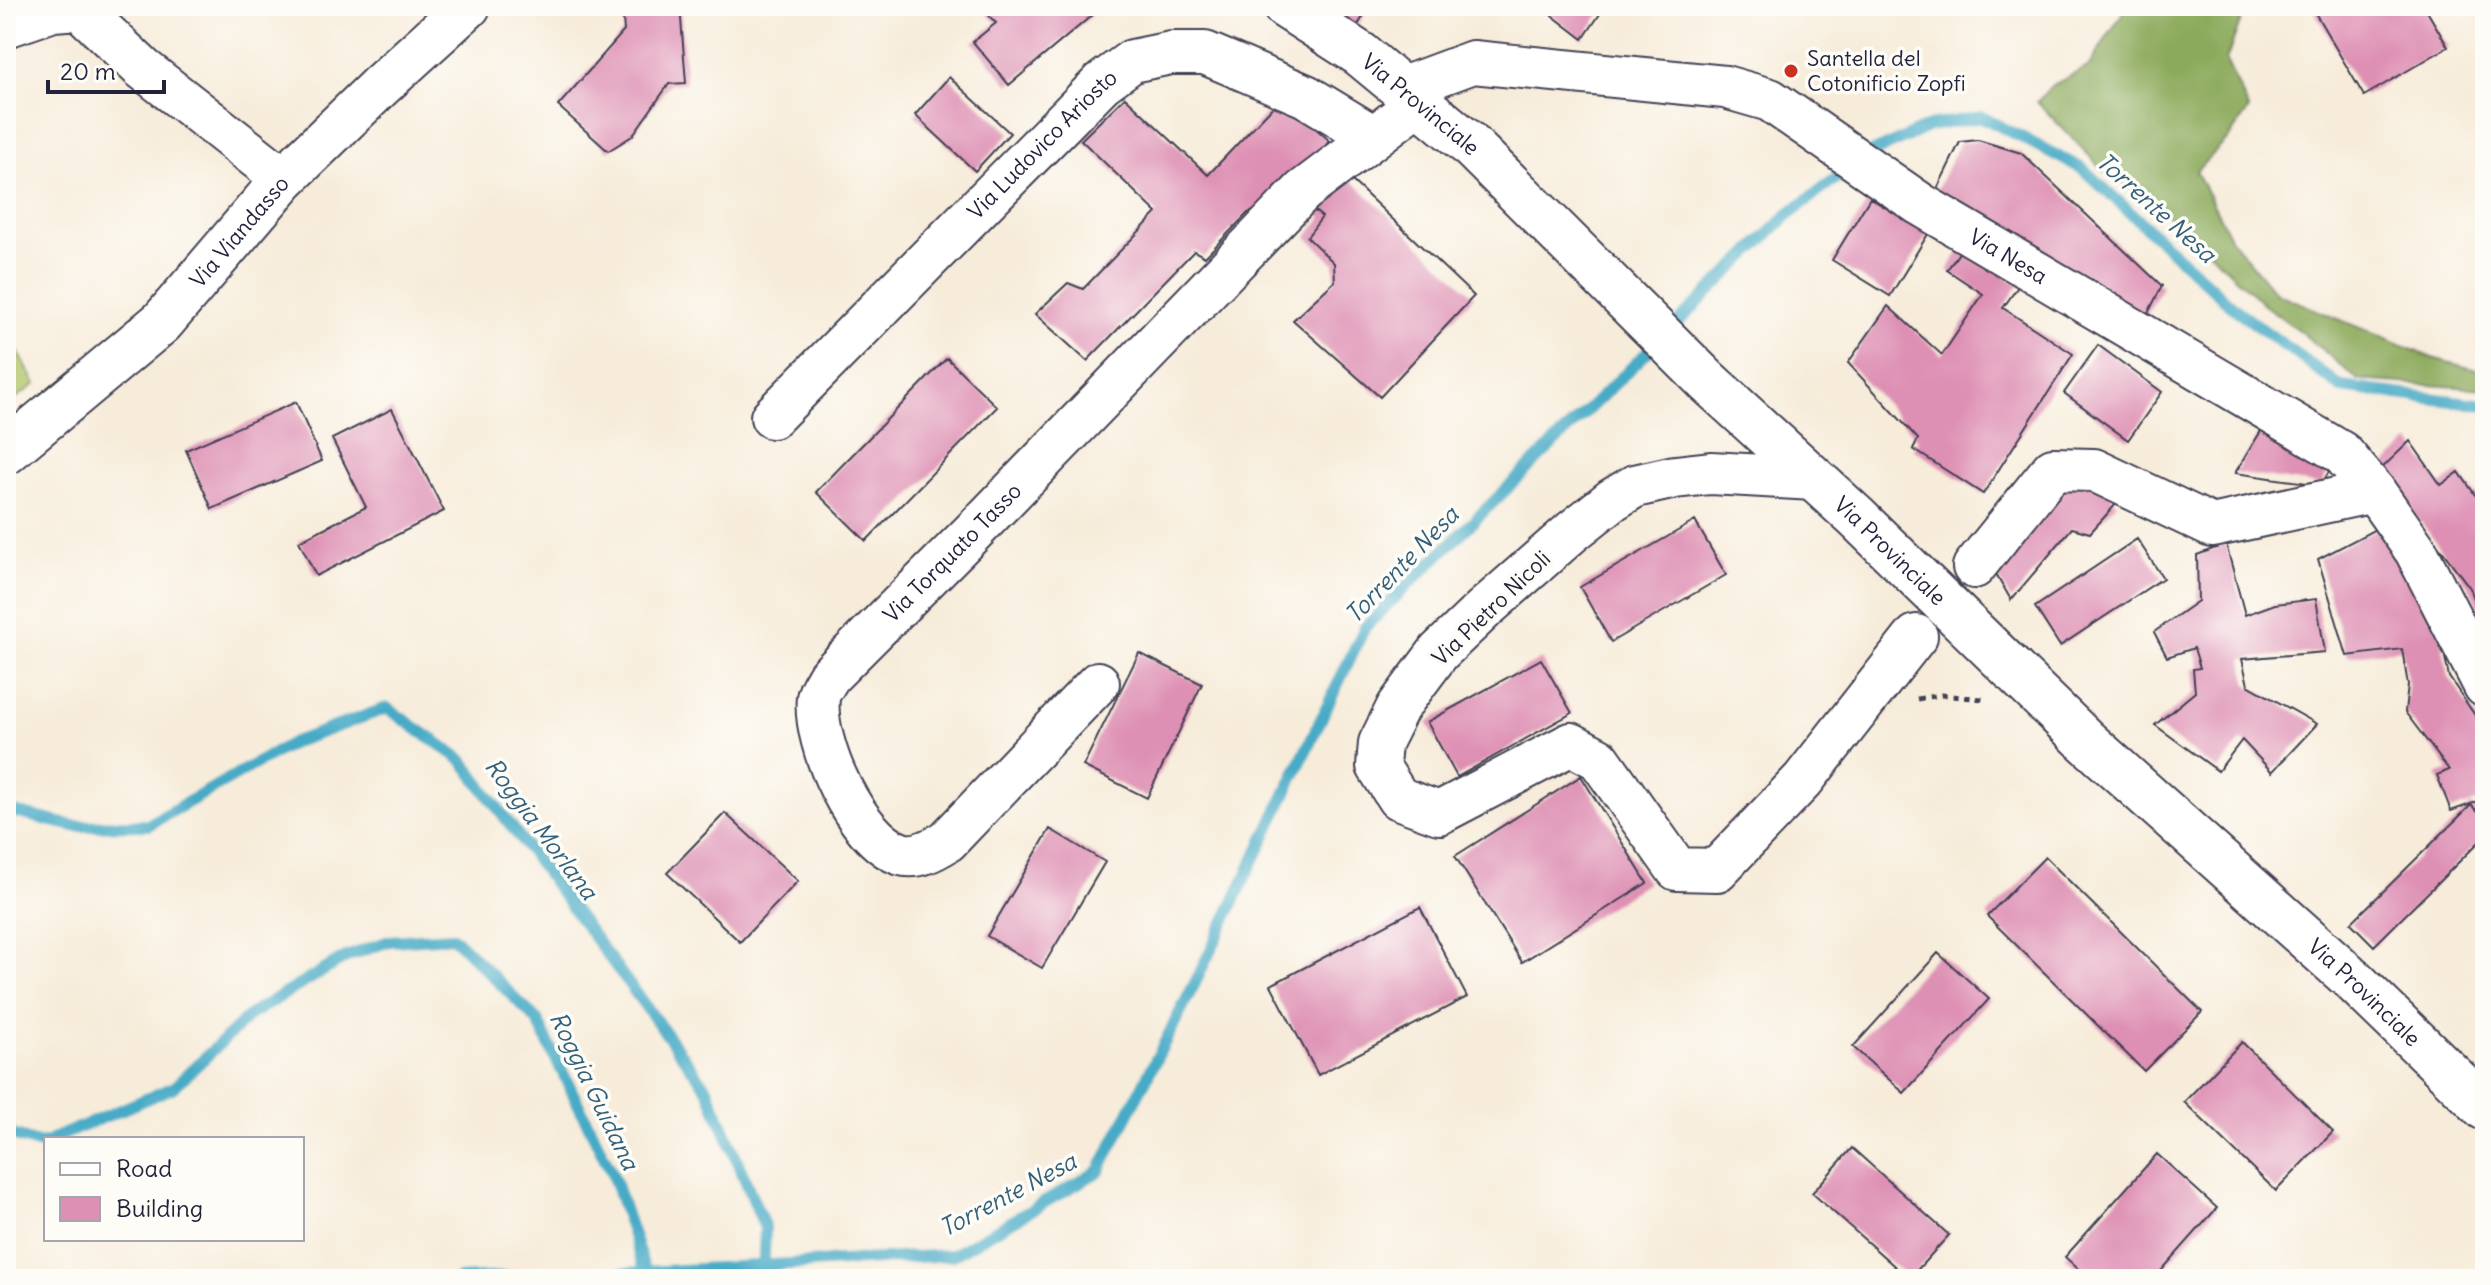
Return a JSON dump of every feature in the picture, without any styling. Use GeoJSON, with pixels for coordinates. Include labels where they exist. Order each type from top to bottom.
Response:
{"type":"FeatureCollection","features":[{"type":"Feature","properties":{"kind":"street","name":"Via Viandasso"},"geometry":{"type":"LineString","coordinates":[[6,452],[162,322],[284,179],[468,6]]}},
{"type":"Feature","properties":{"kind":"street","name":"Via Provinciale"},"geometry":{"type":"LineString","coordinates":[[1285,6],[1360,54],[1469,144],[1707,381],[1814,479],[2046,702],[2351,978],[2485,1108]]}},
{"type":"Feature","properties":{"kind":"street"},"geometry":{"type":"LineString","coordinates":[[6,26],[53,10],[79,7],[142,68],[284,179]]}},
{"type":"Feature","properties":{"kind":"street","name":"Via Ludovico Ariosto"},"geometry":{"type":"LineString","coordinates":[[772,417],[1102,83],[1132,61],[1171,53],[1205,53],[1306,96],[1372,136]]}},
{"type":"Feature","properties":{"kind":"street","name":"Via Nesa"},"geometry":{"type":"LineString","coordinates":[[1412,95],[1473,62],[1725,87],[1770,100],[1896,189],[2342,453],[2374,491],[2416,551],[2485,686]]}},
{"type":"Feature","properties":{"kind":"street","name":"Via Torquato Tasso"},"geometry":{"type":"LineString","coordinates":[[1098,683],[947,841],[927,853],[903,855],[873,837],[834,776],[819,726],[818,696],[829,676],[1303,191],[1372,136],[1412,95]]}},
{"type":"Feature","properties":{"kind":"street"},"geometry":{"type":"LineString","coordinates":[[1974,567],[2053,469],[2094,470],[2212,526],[2374,491]]}},
{"type":"Feature","properties":{"kind":"street","name":"Via Pietro Nicoli"},"geometry":{"type":"LineString","coordinates":[[1814,479],[1711,473],[1687,475],[1635,486],[1612,500],[1561,541],[1439,652],[1398,707],[1380,743],[1378,766],[1398,798],[1439,813],[1571,744],[1599,759],[1677,869],[1717,870],[1803,780],[1916,636]]}},
{"type":"Feature","properties":{"kind":"path"},"geometry":{"type":"LineString","coordinates":[[1907,700],[1941,695],[2007,702],[2046,702]]}},
{"type":"Feature","properties":{"kind":"green space"},"geometry":{"type":"Polygon","coordinates":[[[2127,6],[2246,6],[2226,61],[2249,109],[2227,140],[2196,171],[2231,239],[2276,293],[2432,358],[2485,372],[2485,389],[2358,380],[2264,305],[2181,225],[2103,170],[2037,102],[2051,86],[2088,67],[2127,6]]]}},
{"type":"Feature","properties":{"kind":"green space"},"geometry":{"type":"Polygon","coordinates":[[[6,330],[36,384],[6,405],[6,330]]]}},
{"type":"Feature","properties":{"kind":"building"},"geometry":{"type":"Polygon","coordinates":[[[622,6],[680,6],[686,83],[669,84],[632,136],[608,151],[558,106],[624,31],[622,6]]]}},
{"type":"Feature","properties":{"kind":"building"},"geometry":{"type":"Polygon","coordinates":[[[979,6],[1093,6],[1097,11],[1009,85],[973,42],[996,23],[979,6]]]}},
{"type":"Feature","properties":{"kind":"building"},"geometry":{"type":"Polygon","coordinates":[[[1321,6],[1370,6],[1354,31],[1321,6]]]}},
{"type":"Feature","properties":{"kind":"building"},"geometry":{"type":"Polygon","coordinates":[[[1540,6],[1591,6],[1600,14],[1583,39],[1540,6]]]}},
{"type":"Feature","properties":{"kind":"building"},"geometry":{"type":"Polygon","coordinates":[[[2311,6],[2424,6],[2448,47],[2364,96],[2311,6]]]}},
{"type":"Feature","properties":{"kind":"building"},"geometry":{"type":"Polygon","coordinates":[[[949,77],[1010,133],[975,171],[915,115],[949,77]]]}},
{"type":"Feature","properties":{"kind":"building"},"geometry":{"type":"Polygon","coordinates":[[[1125,97],[1208,175],[1281,98],[1330,141],[1270,206],[1248,213],[1205,257],[1194,251],[1087,361],[1035,314],[1068,283],[1083,289],[1157,213],[1081,140],[1125,97]]]}},
{"type":"Feature","properties":{"kind":"building"},"geometry":{"type":"Polygon","coordinates":[[[1978,140],[2021,153],[2162,286],[2145,319],[1936,191],[1960,142],[1978,140]]]}},
{"type":"Feature","properties":{"kind":"building"},"geometry":{"type":"Polygon","coordinates":[[[1348,177],[1474,296],[1380,397],[1293,320],[1335,281],[1334,263],[1307,237],[1322,217],[1310,207],[1348,177]]]}},
{"type":"Feature","properties":{"kind":"building"},"geometry":{"type":"Polygon","coordinates":[[[1870,198],[1928,234],[1890,296],[1832,260],[1870,198]]]}},
{"type":"Feature","properties":{"kind":"building"},"geometry":{"type":"Polygon","coordinates":[[[1963,247],[2019,285],[2003,308],[2073,354],[1983,494],[1913,449],[1918,439],[1848,363],[1888,306],[1942,355],[1983,294],[1947,270],[1963,247]]]}},
{"type":"Feature","properties":{"kind":"building"},"geometry":{"type":"Polygon","coordinates":[[[2098,345],[2162,392],[2128,440],[2064,393],[2098,345]]]}},
{"type":"Feature","properties":{"kind":"building"},"geometry":{"type":"Polygon","coordinates":[[[947,358],[997,407],[866,541],[816,492],[947,358]]]}},
{"type":"Feature","properties":{"kind":"building"},"geometry":{"type":"Polygon","coordinates":[[[296,402],[322,461],[212,509],[186,450],[296,402]]]}},
{"type":"Feature","properties":{"kind":"building"},"geometry":{"type":"Polygon","coordinates":[[[392,409],[444,511],[316,576],[299,541],[366,507],[332,439],[392,409]]]}},
{"type":"Feature","properties":{"kind":"building"},"geometry":{"type":"Polygon","coordinates":[[[2266,423],[2333,465],[2321,485],[2235,473],[2266,423]]]}},
{"type":"Feature","properties":{"kind":"building"},"geometry":{"type":"Polygon","coordinates":[[[2410,441],[2441,485],[2459,472],[2476,496],[2485,489],[2485,628],[2470,588],[2381,469],[2410,441]]]}},
{"type":"Feature","properties":{"kind":"building"},"geometry":{"type":"Polygon","coordinates":[[[2101,483],[2117,503],[2090,533],[2072,528],[2011,600],[1994,570],[2060,486],[2101,483]]]}},
{"type":"Feature","properties":{"kind":"building"},"geometry":{"type":"Polygon","coordinates":[[[1695,521],[1726,575],[1611,642],[1580,587],[1695,521]]]}},
{"type":"Feature","properties":{"kind":"building"},"geometry":{"type":"Polygon","coordinates":[[[2385,524],[2439,628],[2449,677],[2485,730],[2485,799],[2451,811],[2437,775],[2449,770],[2405,712],[2408,685],[2402,649],[2347,656],[2318,559],[2385,524]]]}},
{"type":"Feature","properties":{"kind":"building"},"geometry":{"type":"Polygon","coordinates":[[[2137,539],[2163,578],[2060,646],[2035,607],[2137,539]]]}},
{"type":"Feature","properties":{"kind":"building"},"geometry":{"type":"Polygon","coordinates":[[[2226,544],[2245,615],[2275,604],[2316,599],[2325,652],[2242,659],[2248,685],[2317,724],[2272,772],[2242,740],[2218,771],[2155,725],[2195,692],[2193,669],[2200,668],[2194,648],[2167,657],[2154,632],[2198,601],[2197,555],[2226,544]]]}},
{"type":"Feature","properties":{"kind":"building"},"geometry":{"type":"Polygon","coordinates":[[[1139,653],[1202,684],[1147,798],[1083,766],[1139,653]]]}},
{"type":"Feature","properties":{"kind":"building"},"geometry":{"type":"Polygon","coordinates":[[[1541,659],[1572,713],[1457,777],[1427,722],[1541,659]]]}},
{"type":"Feature","properties":{"kind":"building"},"geometry":{"type":"Polygon","coordinates":[[[1581,776],[1647,883],[1522,962],[1455,856],[1581,776]]]}},
{"type":"Feature","properties":{"kind":"building"},"geometry":{"type":"Polygon","coordinates":[[[2471,805],[2485,819],[2485,836],[2374,946],[2351,923],[2471,805]]]}},
{"type":"Feature","properties":{"kind":"building"},"geometry":{"type":"Polygon","coordinates":[[[725,813],[798,881],[740,942],[667,873],[725,813]]]}},
{"type":"Feature","properties":{"kind":"building"},"geometry":{"type":"Polygon","coordinates":[[[1050,829],[1105,862],[1042,968],[987,936],[1050,829]]]}},
{"type":"Feature","properties":{"kind":"building"},"geometry":{"type":"Polygon","coordinates":[[[2045,857],[2202,1012],[2144,1071],[1987,916],[2045,857]]]}},
{"type":"Feature","properties":{"kind":"building"},"geometry":{"type":"Polygon","coordinates":[[[1420,907],[1467,997],[1318,1075],[1271,985],[1420,907]]]}},
{"type":"Feature","properties":{"kind":"building"},"geometry":{"type":"Polygon","coordinates":[[[1938,953],[1989,999],[1904,1093],[1853,1047],[1938,953]]]}},
{"type":"Feature","properties":{"kind":"building"},"geometry":{"type":"Polygon","coordinates":[[[2242,1042],[2333,1132],[2276,1191],[2184,1102],[2242,1042]]]}},
{"type":"Feature","properties":{"kind":"building"},"geometry":{"type":"Polygon","coordinates":[[[1852,1148],[1949,1235],[1909,1279],[1812,1193],[1852,1148]]]}},
{"type":"Feature","properties":{"kind":"building"},"geometry":{"type":"Polygon","coordinates":[[[2157,1154],[2217,1208],[2154,1279],[2089,1279],[2065,1257],[2157,1154]]]}},
{"type":"Feature","properties":{"kind":"waterway","name":"Torrente Nesa"},"geometry":{"type":"LineString","coordinates":[[1866,156],[1929,126],[1982,117],[2083,169],[2235,309],[2341,387],[2485,405]]}},
{"type":"Feature","properties":{"kind":"waterway","name":"Torrente Nesa"},"geometry":{"type":"LineString","coordinates":[[459,1279],[953,1255],[1099,1171],[1195,983],[1365,627],[1789,214],[1851,167]]}},
{"type":"Feature","properties":{"kind":"waterway","name":"Roggia Morlana"},"geometry":{"type":"LineString","coordinates":[[6,810],[73,826],[148,825],[292,743],[387,708],[462,760],[708,1090],[765,1228],[763,1279]]}},
{"type":"Feature","properties":{"kind":"waterway","name":"Roggia Guidana"},"geometry":{"type":"LineString","coordinates":[[58,1137],[174,1087],[251,1014],[346,957],[389,941],[453,937],[537,1020],[612,1173],[645,1271]]}},
{"type":"Feature","properties":{"kind":"waterway","name":"Roggia Guidana"},"geometry":{"type":"LineString","coordinates":[[6,1133],[44,1143]]}},
{"type":"Feature","properties":{"kind":"place","name":"Santella del Cotonificio Zopfi"},"geometry":{"type":"Point","coordinates":[1791,71]}}]}
